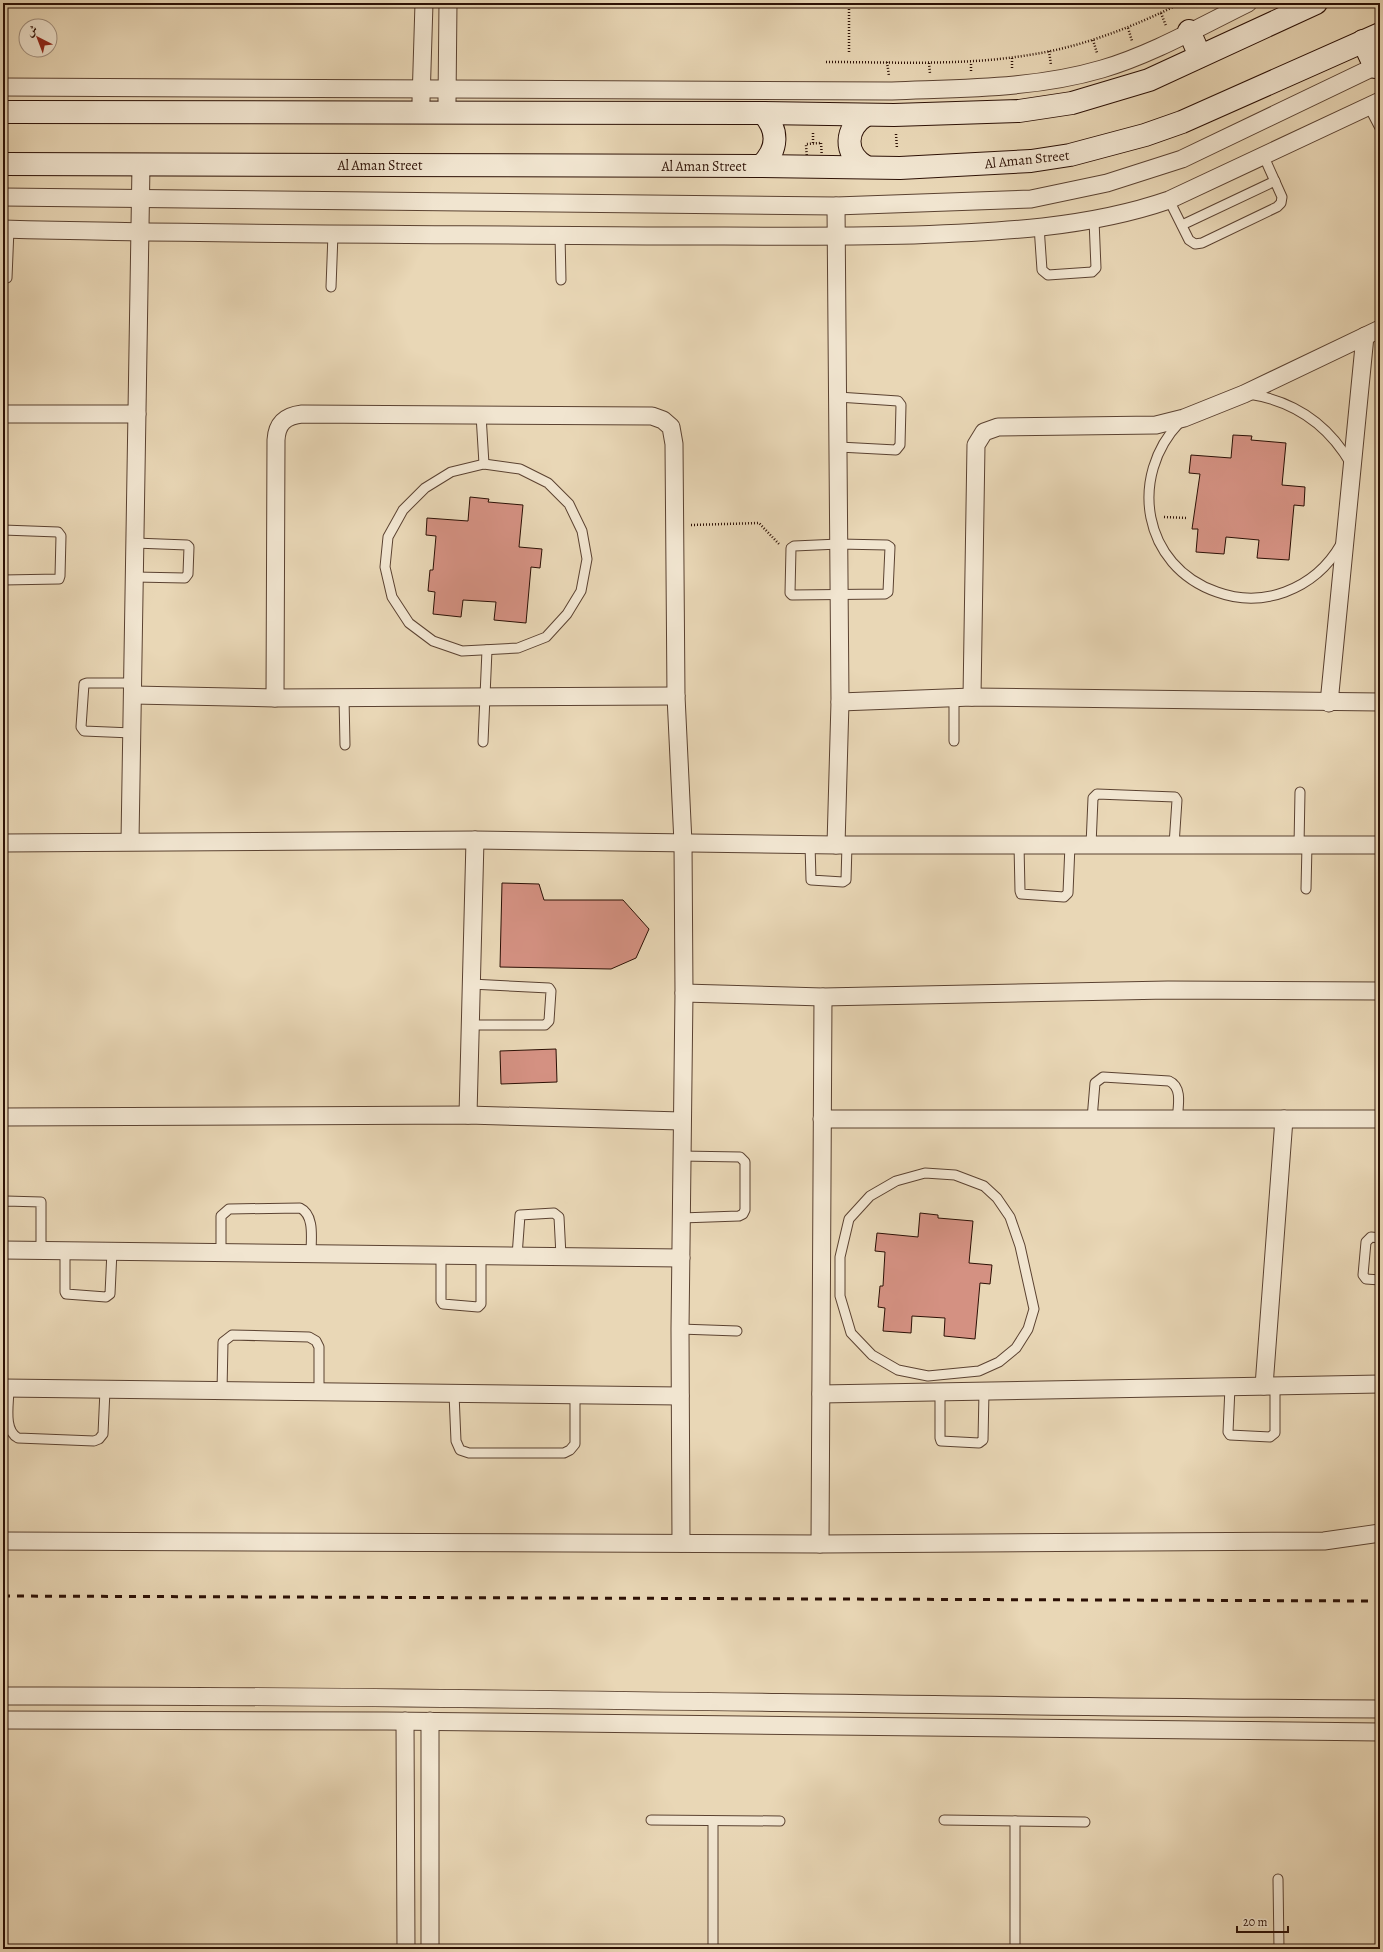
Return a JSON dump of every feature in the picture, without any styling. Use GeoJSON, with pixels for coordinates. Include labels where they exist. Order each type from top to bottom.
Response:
{"type":"FeatureCollection","features":[{"type":"Feature","properties":{"kind":"street"},"geometry":{"type":"LineString","coordinates":[[420,113],[424,3]]}},
{"type":"Feature","properties":{"kind":"street"},"geometry":{"type":"LineString","coordinates":[[447,113],[448,3]]}},
{"type":"Feature","properties":{"kind":"street"},"geometry":{"type":"LineString","coordinates":[[3,87],[892,91],[1012,86],[1054,80],[1102,69],[1171,41],[1229,8],[1248,3]]}},
{"type":"Feature","properties":{"kind":"street"},"geometry":{"type":"LineString","coordinates":[[3,112],[763,113],[866,115],[1019,111],[1079,101],[1124,89],[1150,80],[1316,3]]}},
{"type":"Feature","properties":{"kind":"street"},"geometry":{"type":"LineString","coordinates":[[1189,31],[1200,56]]}},
{"type":"Feature","properties":{"kind":"street"},"geometry":{"type":"LineString","coordinates":[[3,197],[141,197],[836,206],[1031,199],[1108,183],[1182,159],[1378,65],[1372,37]]}},
{"type":"Feature","properties":{"kind":"street","name":"Al Aman Street"},"geometry":{"type":"LineString","coordinates":[[3,164],[762,166],[900,168],[1031,161],[1108,146],[1182,122],[1372,37]]}},
{"type":"Feature","properties":{"kind":"street"},"geometry":{"type":"LineString","coordinates":[[6,229],[140,233],[837,237],[972,233],[1094,220],[1135,212],[1169,200],[1264,157],[1374,104]]}},
{"type":"Feature","properties":{"kind":"street"},"geometry":{"type":"LineString","coordinates":[[762,166],[771,155],[775,141],[772,126],[763,113]]}},
{"type":"Feature","properties":{"kind":"street"},"geometry":{"type":"LineString","coordinates":[[866,115],[854,125],[849,140],[851,154],[866,168]]}},
{"type":"Feature","properties":{"kind":"street"},"geometry":{"type":"LineString","coordinates":[[130,842],[142,165]]}},
{"type":"Feature","properties":{"kind":"street"},"geometry":{"type":"LineString","coordinates":[[836,206],[842,845]]}},
{"type":"Feature","properties":{"kind":"street"},"geometry":{"type":"LineString","coordinates":[[972,697],[976,445],[984,432],[998,427],[1156,425],[1184,418],[1244,394],[1373,332]]}},
{"type":"Feature","properties":{"kind":"street"},"geometry":{"type":"LineString","coordinates":[[1329,703],[1352,467],[1373,332]]}},
{"type":"Feature","properties":{"kind":"street"},"geometry":{"type":"LineString","coordinates":[[3,414],[137,414]]}},
{"type":"Feature","properties":{"kind":"street"},"geometry":{"type":"LineString","coordinates":[[276,698],[276,440],[277,430],[283,421],[292,415],[302,414],[652,416],[663,420],[671,427],[674,444],[676,696],[683,843],[684,993],[680,1218],[681,1544]]}},
{"type":"Feature","properties":{"kind":"street"},"geometry":{"type":"LineString","coordinates":[[133,689],[276,698],[676,696]]}},
{"type":"Feature","properties":{"kind":"street"},"geometry":{"type":"LineString","coordinates":[[840,702],[972,697],[1329,703],[1380,702]]}},
{"type":"Feature","properties":{"kind":"street"},"geometry":{"type":"LineString","coordinates":[[468,1115],[475,840]]}},
{"type":"Feature","properties":{"kind":"street"},"geometry":{"type":"LineString","coordinates":[[3,843],[475,840],[842,845],[1380,845]]}},
{"type":"Feature","properties":{"kind":"street"},"geometry":{"type":"LineString","coordinates":[[684,993],[823,997],[1168,990],[1380,991]]}},
{"type":"Feature","properties":{"kind":"street"},"geometry":{"type":"LineString","coordinates":[[820,1544],[823,997]]}},
{"type":"Feature","properties":{"kind":"street"},"geometry":{"type":"LineString","coordinates":[[3,1117],[468,1115],[681,1121]]}},
{"type":"Feature","properties":{"kind":"street"},"geometry":{"type":"LineString","coordinates":[[822,1120],[1380,1119]]}},
{"type":"Feature","properties":{"kind":"street"},"geometry":{"type":"LineString","coordinates":[[1269,1386],[1284,1120]]}},
{"type":"Feature","properties":{"kind":"street"},"geometry":{"type":"LineString","coordinates":[[3,1250],[681,1258]]}},
{"type":"Feature","properties":{"kind":"street"},"geometry":{"type":"LineString","coordinates":[[821,1394],[1380,1384]]}},
{"type":"Feature","properties":{"kind":"street"},"geometry":{"type":"LineString","coordinates":[[6,1388],[680,1396]]}},
{"type":"Feature","properties":{"kind":"street"},"geometry":{"type":"LineString","coordinates":[[3,1541],[820,1544],[1324,1541],[1380,1533]]}},
{"type":"Feature","properties":{"kind":"street"},"geometry":{"type":"LineString","coordinates":[[3,1696],[387,1696],[789,1704],[1380,1709]]}},
{"type":"Feature","properties":{"kind":"street"},"geometry":{"type":"LineString","coordinates":[[387,1696],[387,1720]]}},
{"type":"Feature","properties":{"kind":"street"},"geometry":{"type":"LineString","coordinates":[[3,1720],[387,1720],[1380,1732]]}},
{"type":"Feature","properties":{"kind":"street"},"geometry":{"type":"LineString","coordinates":[[405,1721],[406,1949]]}},
{"type":"Feature","properties":{"kind":"street"},"geometry":{"type":"LineString","coordinates":[[430,1721],[430,1949]]}},
{"type":"Feature","properties":{"kind":"lane"},"geometry":{"type":"LineString","coordinates":[[1374,104],[1380,128]]}},
{"type":"Feature","properties":{"kind":"lane"},"geometry":{"type":"LineString","coordinates":[[1169,200],[1189,240],[1195,244],[1202,244],[1277,207],[1281,203],[1282,197],[1264,157]]}},
{"type":"Feature","properties":{"kind":"lane"},"geometry":{"type":"LineString","coordinates":[[1182,225],[1275,181]]}},
{"type":"Feature","properties":{"kind":"lane"},"geometry":{"type":"LineString","coordinates":[[1039,226],[1042,270],[1045,273],[1092,272],[1096,268],[1094,220]]}},
{"type":"Feature","properties":{"kind":"lane"},"geometry":{"type":"LineString","coordinates":[[6,229],[7,278]]}},
{"type":"Feature","properties":{"kind":"lane"},"geometry":{"type":"LineString","coordinates":[[331,287],[333,234]]}},
{"type":"Feature","properties":{"kind":"lane"},"geometry":{"type":"LineString","coordinates":[[560,235],[561,280]]}},
{"type":"Feature","properties":{"kind":"lane"},"geometry":{"type":"LineString","coordinates":[[1244,394],[1266,397],[1288,404],[1308,416],[1326,430],[1341,447],[1352,467]]}},
{"type":"Feature","properties":{"kind":"lane"},"geometry":{"type":"LineString","coordinates":[[838,397],[898,401],[901,405],[900,445],[896,450],[838,447]]}},
{"type":"Feature","properties":{"kind":"lane"},"geometry":{"type":"LineString","coordinates":[[481,415],[484,464]]}},
{"type":"Feature","properties":{"kind":"lane"},"geometry":{"type":"LineString","coordinates":[[1184,418],[1165,440],[1158,452],[1151,473],[1148,494],[1150,516],[1157,538],[1169,559],[1186,576],[1206,589],[1228,596],[1252,599],[1275,596],[1298,588],[1317,574],[1334,557],[1346,536]]}},
{"type":"Feature","properties":{"kind":"lane"},"geometry":{"type":"LineString","coordinates":[[484,464],[520,469],[548,483],[569,504],[582,531],[587,559],[581,591],[568,614],[546,637],[518,648],[462,651],[433,641],[409,623],[392,597],[385,567],[388,537],[403,510],[425,488],[451,472],[484,464]]}},
{"type":"Feature","properties":{"kind":"lane"},"geometry":{"type":"LineString","coordinates":[[3,530],[58,532],[61,536],[59,579],[56,581],[3,580]]}},
{"type":"Feature","properties":{"kind":"lane"},"geometry":{"type":"LineString","coordinates":[[135,543],[187,544],[189,547],[187,577],[135,577]]}},
{"type":"Feature","properties":{"kind":"lane"},"geometry":{"type":"LineString","coordinates":[[839,544],[887,545],[890,550],[888,592],[885,594],[792,595],[790,593],[791,548],[794,546],[839,544]]}},
{"type":"Feature","properties":{"kind":"lane"},"geometry":{"type":"LineString","coordinates":[[483,742],[487,650]]}},
{"type":"Feature","properties":{"kind":"lane"},"geometry":{"type":"LineString","coordinates":[[132,733],[84,732],[81,727],[84,684],[87,683],[133,689]]}},
{"type":"Feature","properties":{"kind":"lane"},"geometry":{"type":"LineString","coordinates":[[344,698],[345,745]]}},
{"type":"Feature","properties":{"kind":"lane"},"geometry":{"type":"LineString","coordinates":[[954,698],[954,741]]}},
{"type":"Feature","properties":{"kind":"lane"},"geometry":{"type":"LineString","coordinates":[[1300,792],[1306,889]]}},
{"type":"Feature","properties":{"kind":"lane"},"geometry":{"type":"LineString","coordinates":[[1091,845],[1093,798],[1097,794],[1175,797],[1177,800],[1174,845]]}},
{"type":"Feature","properties":{"kind":"lane"},"geometry":{"type":"LineString","coordinates":[[810,844],[811,880],[843,882],[846,880],[842,845]]}},
{"type":"Feature","properties":{"kind":"lane"},"geometry":{"type":"LineString","coordinates":[[1019,845],[1021,894],[1064,896],[1068,893],[1070,845]]}},
{"type":"Feature","properties":{"kind":"lane"},"geometry":{"type":"LineString","coordinates":[[470,1025],[545,1025],[549,1021],[551,991],[549,988],[471,984]]}},
{"type":"Feature","properties":{"kind":"lane"},"geometry":{"type":"LineString","coordinates":[[1092,1120],[1095,1083],[1103,1077],[1169,1081],[1175,1084],[1178,1090],[1178,1120]]}},
{"type":"Feature","properties":{"kind":"lane"},"geometry":{"type":"LineString","coordinates":[[680,1218],[739,1216],[743,1214],[745,1210],[745,1162],[740,1157],[681,1156]]}},
{"type":"Feature","properties":{"kind":"lane"},"geometry":{"type":"LineString","coordinates":[[925,1173],[956,1175],[984,1186],[997,1198],[1010,1217],[1020,1246],[1034,1309],[1028,1329],[1016,1348],[999,1362],[979,1370],[958,1373],[928,1376],[898,1370],[872,1355],[851,1333],[840,1296],[840,1257],[849,1219],[870,1196],[896,1181],[925,1173]]}},
{"type":"Feature","properties":{"kind":"lane"},"geometry":{"type":"LineString","coordinates":[[3,1203],[6,1201],[41,1202],[41,1250]]}},
{"type":"Feature","properties":{"kind":"lane"},"geometry":{"type":"LineString","coordinates":[[221,1252],[221,1216],[229,1209],[300,1208],[306,1211],[310,1217],[311,1253]]}},
{"type":"Feature","properties":{"kind":"lane"},"geometry":{"type":"LineString","coordinates":[[517,1256],[520,1215],[554,1213],[559,1217],[561,1256]]}},
{"type":"Feature","properties":{"kind":"lane"},"geometry":{"type":"LineString","coordinates":[[1380,1238],[1371,1237],[1366,1242],[1363,1275],[1366,1279],[1380,1280]]}},
{"type":"Feature","properties":{"kind":"lane"},"geometry":{"type":"LineString","coordinates":[[65,1251],[66,1294],[106,1297],[110,1294],[112,1251]]}},
{"type":"Feature","properties":{"kind":"lane"},"geometry":{"type":"LineString","coordinates":[[441,1255],[443,1304],[478,1306],[481,1304],[482,1255]]}},
{"type":"Feature","properties":{"kind":"lane"},"geometry":{"type":"LineString","coordinates":[[821,1274],[840,1274]]}},
{"type":"Feature","properties":{"kind":"lane"},"geometry":{"type":"LineString","coordinates":[[680,1329],[737,1331]]}},
{"type":"Feature","properties":{"kind":"lane"},"geometry":{"type":"LineString","coordinates":[[222,1391],[224,1342],[232,1335],[309,1337],[316,1340],[319,1347],[319,1392]]}},
{"type":"Feature","properties":{"kind":"lane"},"geometry":{"type":"LineString","coordinates":[[958,1373],[949,1392],[940,1438],[941,1441],[979,1443],[983,1440],[984,1392]]}},
{"type":"Feature","properties":{"kind":"lane"},"geometry":{"type":"LineString","coordinates":[[1230,1387],[1228,1432],[1230,1435],[1270,1437],[1275,1433],[1269,1386]]}},
{"type":"Feature","properties":{"kind":"lane"},"geometry":{"type":"LineString","coordinates":[[6,1388],[8,1428],[12,1434],[18,1438],[94,1441],[99,1439],[103,1434],[105,1390]]}},
{"type":"Feature","properties":{"kind":"lane"},"geometry":{"type":"LineString","coordinates":[[454,1394],[456,1442],[460,1450],[469,1453],[564,1453],[570,1450],[574,1444],[575,1395]]}},
{"type":"Feature","properties":{"kind":"lane"},"geometry":{"type":"LineString","coordinates":[[651,1820],[780,1821]]}},
{"type":"Feature","properties":{"kind":"lane"},"geometry":{"type":"LineString","coordinates":[[944,1820],[1085,1822]]}},
{"type":"Feature","properties":{"kind":"lane"},"geometry":{"type":"LineString","coordinates":[[713,1821],[713,1949]]}},
{"type":"Feature","properties":{"kind":"lane"},"geometry":{"type":"LineString","coordinates":[[1014,1949],[1015,1821]]}},
{"type":"Feature","properties":{"kind":"lane"},"geometry":{"type":"LineString","coordinates":[[1278,1879],[1279,1949]]}},
{"type":"Feature","properties":{"kind":"path"},"geometry":{"type":"LineString","coordinates":[[849,3],[849,52]]}},
{"type":"Feature","properties":{"kind":"path"},"geometry":{"type":"LineString","coordinates":[[826,62],[971,62],[1031,55],[1093,40],[1128,28],[1181,3]]}},
{"type":"Feature","properties":{"kind":"path"},"geometry":{"type":"LineString","coordinates":[[1150,516],[1188,518]]}},
{"type":"Feature","properties":{"kind":"path"},"geometry":{"type":"LineString","coordinates":[[675,525],[759,523],[783,548],[787,550],[791,548]]}},
{"type":"Feature","properties":{"kind":"building"},"geometry":{"type":"Polygon","coordinates":[[[1233,435],[1252,436],[1251,440],[1286,443],[1282,485],[1305,487],[1304,506],[1294,505],[1289,560],[1257,558],[1259,540],[1226,537],[1224,554],[1196,552],[1198,529],[1192,529],[1200,474],[1189,473],[1191,455],[1231,458],[1233,435]]]}},
{"type":"Feature","properties":{"kind":"building"},"geometry":{"type":"Polygon","coordinates":[[[470,497],[489,499],[488,502],[523,505],[519,547],[542,549],[540,568],[531,567],[526,623],[494,620],[496,602],[463,600],[461,617],[433,614],[435,592],[428,591],[430,570],[433,570],[436,536],[426,535],[427,518],[468,521],[470,497]]]}},
{"type":"Feature","properties":{"kind":"building"},"geometry":{"type":"Polygon","coordinates":[[[502,883],[539,884],[544,900],[623,900],[649,929],[636,958],[611,969],[500,967],[502,883]]]}},
{"type":"Feature","properties":{"kind":"building"},"geometry":{"type":"Polygon","coordinates":[[[556,1049],[557,1082],[501,1084],[500,1051],[556,1049]]]}},
{"type":"Feature","properties":{"kind":"building"},"geometry":{"type":"Polygon","coordinates":[[[920,1213],[938,1215],[938,1218],[973,1221],[969,1263],[992,1265],[990,1284],[980,1283],[975,1339],[944,1336],[945,1318],[912,1316],[911,1333],[883,1331],[885,1308],[878,1307],[880,1286],[883,1286],[885,1252],[875,1251],[877,1233],[918,1237],[920,1213]]]}},
{"type":"Feature","properties":{"kind":"railway"},"geometry":{"type":"LineString","coordinates":[[3,1596],[1380,1601]]}}]}
